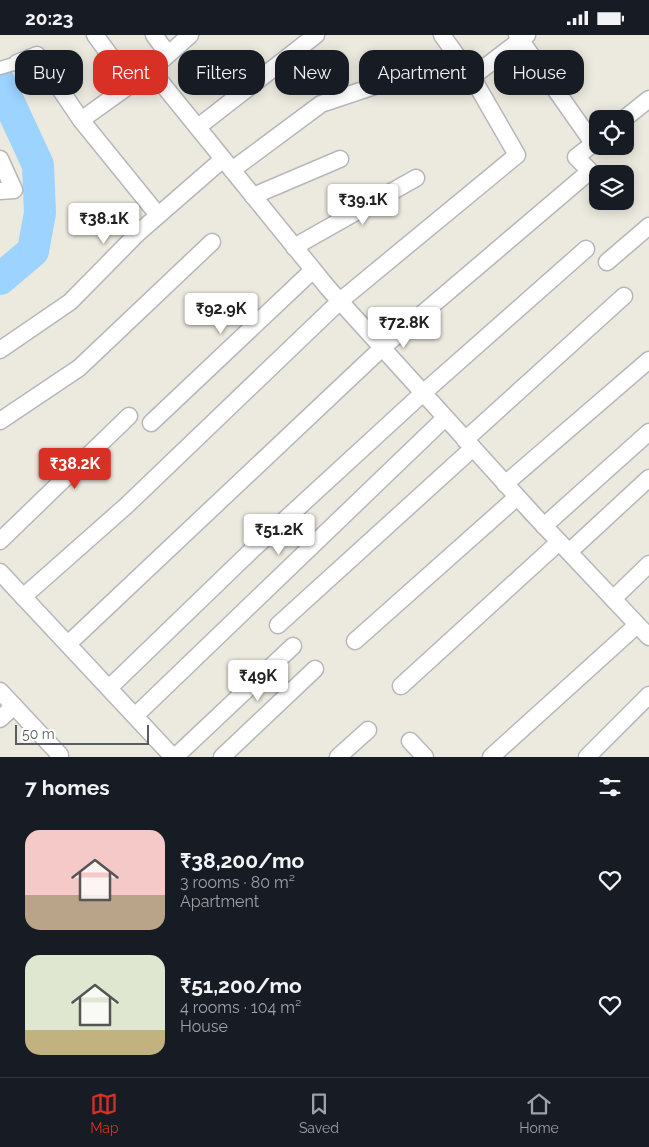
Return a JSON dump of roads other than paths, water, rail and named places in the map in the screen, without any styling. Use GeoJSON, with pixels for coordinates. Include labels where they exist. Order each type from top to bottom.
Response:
{"type":"FeatureCollection","features":[{"type":"Feature","properties":{"kind":"street"},"geometry":{"type":"LineString","coordinates":[[95,35],[106,50]]}},
{"type":"Feature","properties":{"kind":"street"},"geometry":{"type":"LineString","coordinates":[[154,35],[165,50]]}},
{"type":"Feature","properties":{"kind":"street"},"geometry":{"type":"LineString","coordinates":[[168,54],[190,35]]}},
{"type":"Feature","properties":{"kind":"street"},"geometry":{"type":"LineString","coordinates":[[198,127],[316,35]]}},
{"type":"Feature","properties":{"kind":"street"},"geometry":{"type":"LineString","coordinates":[[442,35],[453,50]]}},
{"type":"Feature","properties":{"kind":"street"},"geometry":{"type":"LineString","coordinates":[[484,67],[521,37],[589,133]]}},
{"type":"Feature","properties":{"kind":"street"},"geometry":{"type":"LineString","coordinates":[[0,68],[15,64]]}},
{"type":"Feature","properties":{"kind":"street"},"geometry":{"type":"LineString","coordinates":[[168,91],[340,301],[517,497],[649,637]]}},
{"type":"Feature","properties":{"kind":"street"},"geometry":{"type":"LineString","coordinates":[[0,350],[70,302],[158,215],[227,164],[321,104],[359,91]]}},
{"type":"Feature","properties":{"kind":"street"},"geometry":{"type":"LineString","coordinates":[[65,95],[82,120],[158,215]]}},
{"type":"Feature","properties":{"kind":"street"},"geometry":{"type":"LineString","coordinates":[[82,120],[116,95]]}},
{"type":"Feature","properties":{"kind":"street"},"geometry":{"type":"LineString","coordinates":[[23,597],[126,506],[340,301],[517,155],[482,95]]}},
{"type":"Feature","properties":{"kind":"street"},"geometry":{"type":"LineString","coordinates":[[634,111],[649,99]]}},
{"type":"Feature","properties":{"kind":"street"},"geometry":{"type":"LineString","coordinates":[[68,644],[382,348],[590,171],[576,157],[589,146]]}},
{"type":"Feature","properties":{"kind":"street"},"geometry":{"type":"LineString","coordinates":[[0,159],[14,190],[0,191]]}},
{"type":"Feature","properties":{"kind":"street"},"geometry":{"type":"LineString","coordinates":[[253,196],[340,159]]}},
{"type":"Feature","properties":{"kind":"street"},"geometry":{"type":"LineString","coordinates":[[294,247],[416,178]]}},
{"type":"Feature","properties":{"kind":"street"},"geometry":{"type":"LineString","coordinates":[[607,262],[649,226]]}},
{"type":"Feature","properties":{"kind":"street"},"geometry":{"type":"LineString","coordinates":[[0,421],[79,368],[212,242]]}},
{"type":"Feature","properties":{"kind":"street"},"geometry":{"type":"LineString","coordinates":[[109,688],[253,549],[423,393],[586,249]]}},
{"type":"Feature","properties":{"kind":"street"},"geometry":{"type":"LineString","coordinates":[[151,423],[313,270]]}},
{"type":"Feature","properties":{"kind":"street"},"geometry":{"type":"LineString","coordinates":[[278,625],[624,296]]}},
{"type":"Feature","properties":{"kind":"street"},"geometry":{"type":"LineString","coordinates":[[506,484],[649,360]]}},
{"type":"Feature","properties":{"kind":"street"},"geometry":{"type":"LineString","coordinates":[[0,541],[129,416]]}},
{"type":"Feature","properties":{"kind":"street"},"geometry":{"type":"LineString","coordinates":[[135,716],[446,418]]}},
{"type":"Feature","properties":{"kind":"street"},"geometry":{"type":"LineString","coordinates":[[544,526],[649,432]]}},
{"type":"Feature","properties":{"kind":"street"},"geometry":{"type":"LineString","coordinates":[[401,686],[649,477]]}},
{"type":"Feature","properties":{"kind":"street"},"geometry":{"type":"LineString","coordinates":[[355,641],[517,497]]}},
{"type":"Feature","properties":{"kind":"street"},"geometry":{"type":"LineString","coordinates":[[613,599],[649,564]]}},
{"type":"Feature","properties":{"kind":"street"},"geometry":{"type":"LineString","coordinates":[[0,572],[135,716],[166,754],[294,646]]}},
{"type":"Feature","properties":{"kind":"street"},"geometry":{"type":"LineString","coordinates":[[491,757],[637,625]]}},
{"type":"Feature","properties":{"kind":"street"},"geometry":{"type":"LineString","coordinates":[[222,757],[315,669]]}},
{"type":"Feature","properties":{"kind":"street"},"geometry":{"type":"LineString","coordinates":[[0,691],[60,755],[58,757]]}},
{"type":"Feature","properties":{"kind":"street"},"geometry":{"type":"LineString","coordinates":[[587,757],[649,695]]}},
{"type":"Feature","properties":{"kind":"street"},"geometry":{"type":"LineString","coordinates":[[0,719],[14,706]]}},
{"type":"Feature","properties":{"kind":"street"},"geometry":{"type":"LineString","coordinates":[[338,757],[368,730]]}},
{"type":"Feature","properties":{"kind":"street"},"geometry":{"type":"LineString","coordinates":[[410,741],[425,757]]}},
{"type":"Feature","properties":{"kind":"waterway"},"geometry":{"type":"LineString","coordinates":[[0,83],[38,165],[40,213],[33,251],[0,279]]}}]}
